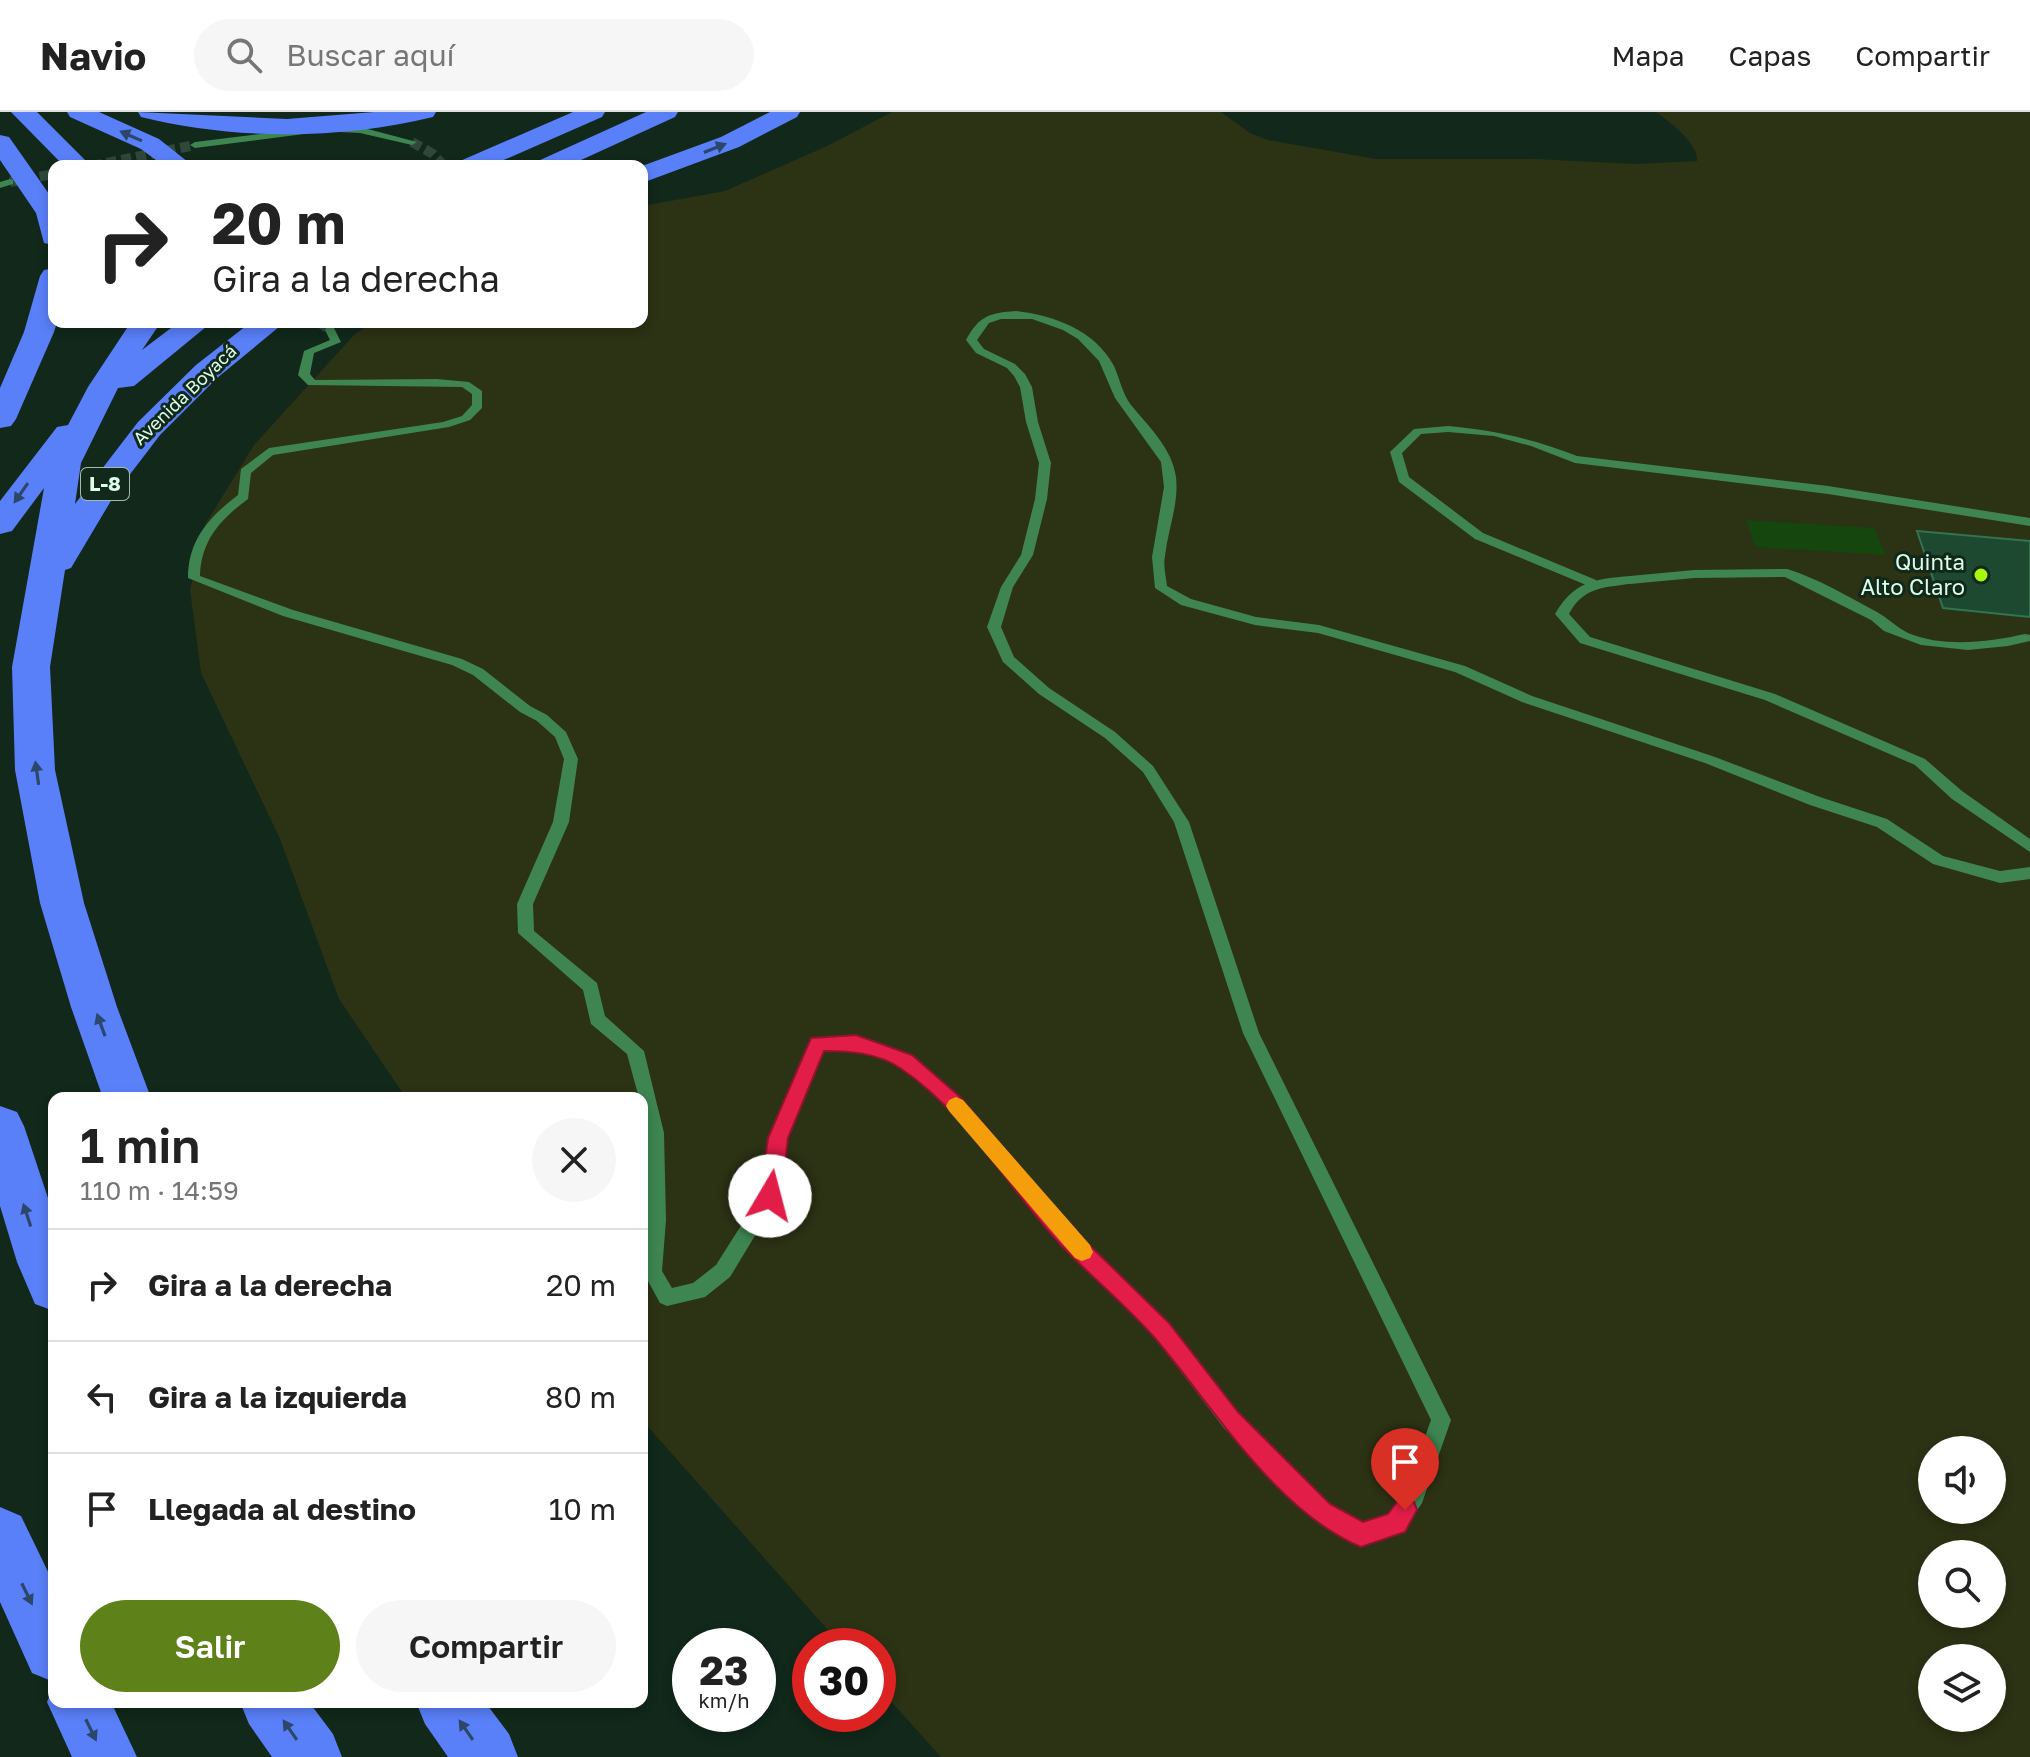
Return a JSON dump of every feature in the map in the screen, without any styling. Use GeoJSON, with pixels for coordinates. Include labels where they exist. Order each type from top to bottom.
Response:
{"type":"FeatureCollection","features":[{"type":"Feature","properties":{"kind":"highway"},"geometry":{"type":"LineString","coordinates":[[23,112],[72,160]]}},
{"type":"Feature","properties":{"kind":"highway"},"geometry":{"type":"LineString","coordinates":[[79,112],[150,144],[172,160]]}},
{"type":"Feature","properties":{"kind":"highway"},"geometry":{"type":"LineString","coordinates":[[150,112],[187,120],[253,126],[340,124],[424,112]]}},
{"type":"Feature","properties":{"kind":"highway"},"geometry":{"type":"LineString","coordinates":[[482,160],[593,112]]}},
{"type":"Feature","properties":{"kind":"highway"},"geometry":{"type":"LineString","coordinates":[[560,160],[666,112]]}},
{"type":"Feature","properties":{"kind":"highway"},"geometry":{"type":"LineString","coordinates":[[648,173],[730,142],[788,112]]}},
{"type":"Feature","properties":{"kind":"highway"},"geometry":{"type":"LineString","coordinates":[[0,142],[48,212]]}},
{"type":"Feature","properties":{"kind":"highway"},"geometry":{"type":"LineString","coordinates":[[0,419],[20,381],[48,307]]}},
{"type":"Feature","properties":{"kind":"highway"},"geometry":{"type":"LineString","coordinates":[[125,1092],[94,1007],[62,903],[35,770],[31,667],[65,463],[103,387],[142,328]]}},
{"type":"Feature","properties":{"kind":"highway","name":"L-8"},"geometry":{"type":"LineString","coordinates":[[0,524],[60,444],[106,395],[190,328]]}},
{"type":"Feature","properties":{"kind":"highway","name":"Avenida Boyacá"},"geometry":{"type":"LineString","coordinates":[[0,690],[77,524],[134,443],[240,342],[261,328]]}},
{"type":"Feature","properties":{"kind":"highway"},"geometry":{"type":"LineString","coordinates":[[0,1126],[48,1274]]}},
{"type":"Feature","properties":{"kind":"highway"},"geometry":{"type":"LineString","coordinates":[[0,1536],[48,1638]]}},
{"type":"Feature","properties":{"kind":"highway"},"geometry":{"type":"LineString","coordinates":[[81,1708],[105,1757]]}},
{"type":"Feature","properties":{"kind":"highway"},"geometry":{"type":"LineString","coordinates":[[275,1708],[310,1757]]}},
{"type":"Feature","properties":{"kind":"highway"},"geometry":{"type":"LineString","coordinates":[[451,1708],[486,1757]]}},
{"type":"Feature","properties":{"kind":"street"},"geometry":{"type":"LineString","coordinates":[[195,145],[329,128],[360,130],[412,142]]}},
{"type":"Feature","properties":{"kind":"street"},"geometry":{"type":"LineString","coordinates":[[648,1104],[655,1133],[657,1220],[652,1272],[667,1297],[698,1291],[723,1271],[770,1196],[778,1138],[818,1043],[856,1043],[906,1061],[952,1101],[1066,1235],[1161,1330],[1230,1420],[1321,1512],[1361,1535],[1396,1524],[1415,1496],[1441,1420],[1251,1033],[1181,822],[1148,769],[1110,735],[1044,691],[1008,659],[994,627],[1007,587],[1027,555],[1043,489],[1045,463],[1032,422],[1026,387],[1011,366],[980,351],[971,340],[985,321],[1003,316],[1055,321],[1082,338],[1104,358],[1115,378],[1118,395],[1166,458],[1173,494],[1158,559],[1161,588],[1186,602],[1255,621],[1319,629],[1460,669],[1527,699],[1710,760],[1882,823],[1938,860],[2000,877],[2030,873]]}},
{"type":"Feature","properties":{"kind":"street"},"geometry":{"type":"LineString","coordinates":[[330,330],[336,342],[309,351],[304,375],[312,383],[465,384],[478,393],[478,406],[466,418],[445,425],[269,452],[245,472],[244,496],[218,515],[205,531],[193,563],[194,578],[288,613],[457,662],[486,677],[561,735],[571,759],[571,774],[564,789],[561,822],[525,904],[526,933],[591,987],[597,1019],[635,1051],[645,1092]]}},
{"type":"Feature","properties":{"kind":"street"},"geometry":{"type":"LineString","coordinates":[[2025,638],[1999,646],[1960,647],[1922,639],[1885,628],[1876,617],[1787,573],[1694,574],[1591,583],[1479,536],[1403,479],[1396,452],[1418,431],[1448,429],[1494,433],[1535,443],[1575,459],[1828,490],[2030,522]]}},
{"type":"Feature","properties":{"kind":"street"},"geometry":{"type":"LineString","coordinates":[[1591,583],[1569,599],[1562,614],[1585,640],[1770,697],[1856,732],[1920,762],[1957,795],[2030,847]]}},
{"type":"Feature","properties":{"kind":"shaded area"},"geometry":{"type":"Polygon","coordinates":[[[892,112],[1221,112],[1250,133],[1268,140],[1376,159],[1534,159],[1636,164],[1697,161],[1688,140],[1656,112],[2030,112],[2030,1757],[941,1757],[896,1707],[896,1628],[826,1628],[648,1427],[648,1092],[402,1092],[339,999],[280,839],[201,673],[190,590],[206,523],[254,445],[353,336],[363,328],[648,328],[648,205],[725,191],[827,146],[892,112]]]}},
{"type":"Feature","properties":{"kind":"shaded area"},"geometry":{"type":"Polygon","coordinates":[[[1746,520],[1874,528],[1886,555],[1755,547],[1746,520]]]}},
{"type":"Feature","properties":{"kind":"building","name":"Quinta Alto Claro"},"geometry":{"type":"Polygon","coordinates":[[[1917,531],[2030,541],[2030,617],[1943,608],[1917,531]]]}},
{"type":"Feature","properties":{"kind":"tunnel"},"geometry":{"type":"LineString","coordinates":[[412,142],[438,160]]}},
{"type":"Feature","properties":{"kind":"tunnel"},"geometry":{"type":"LineString","coordinates":[[121,160],[195,145]]}},
{"type":"Feature","properties":{"kind":"tunnel"},"geometry":{"type":"LineString","coordinates":[[10,182],[48,175]]}},
{"type":"Feature","properties":{"kind":"slow traffic"},"geometry":{"type":"LineString","coordinates":[[956,1106],[1082,1252]]}},
{"type":"Feature","properties":{"kind":"place","name":"Quinta Alto Claro"},"geometry":{"type":"Point","coordinates":[1981,575]}},
{"type":"Feature","properties":{"kind":"route"},"geometry":{"type":"LineString","coordinates":[[770,1196],[778,1138],[818,1043],[856,1043],[906,1061],[952,1101],[1066,1235],[1161,1330],[1230,1420],[1321,1512],[1361,1535],[1396,1524],[1405,1510]]}}]}
